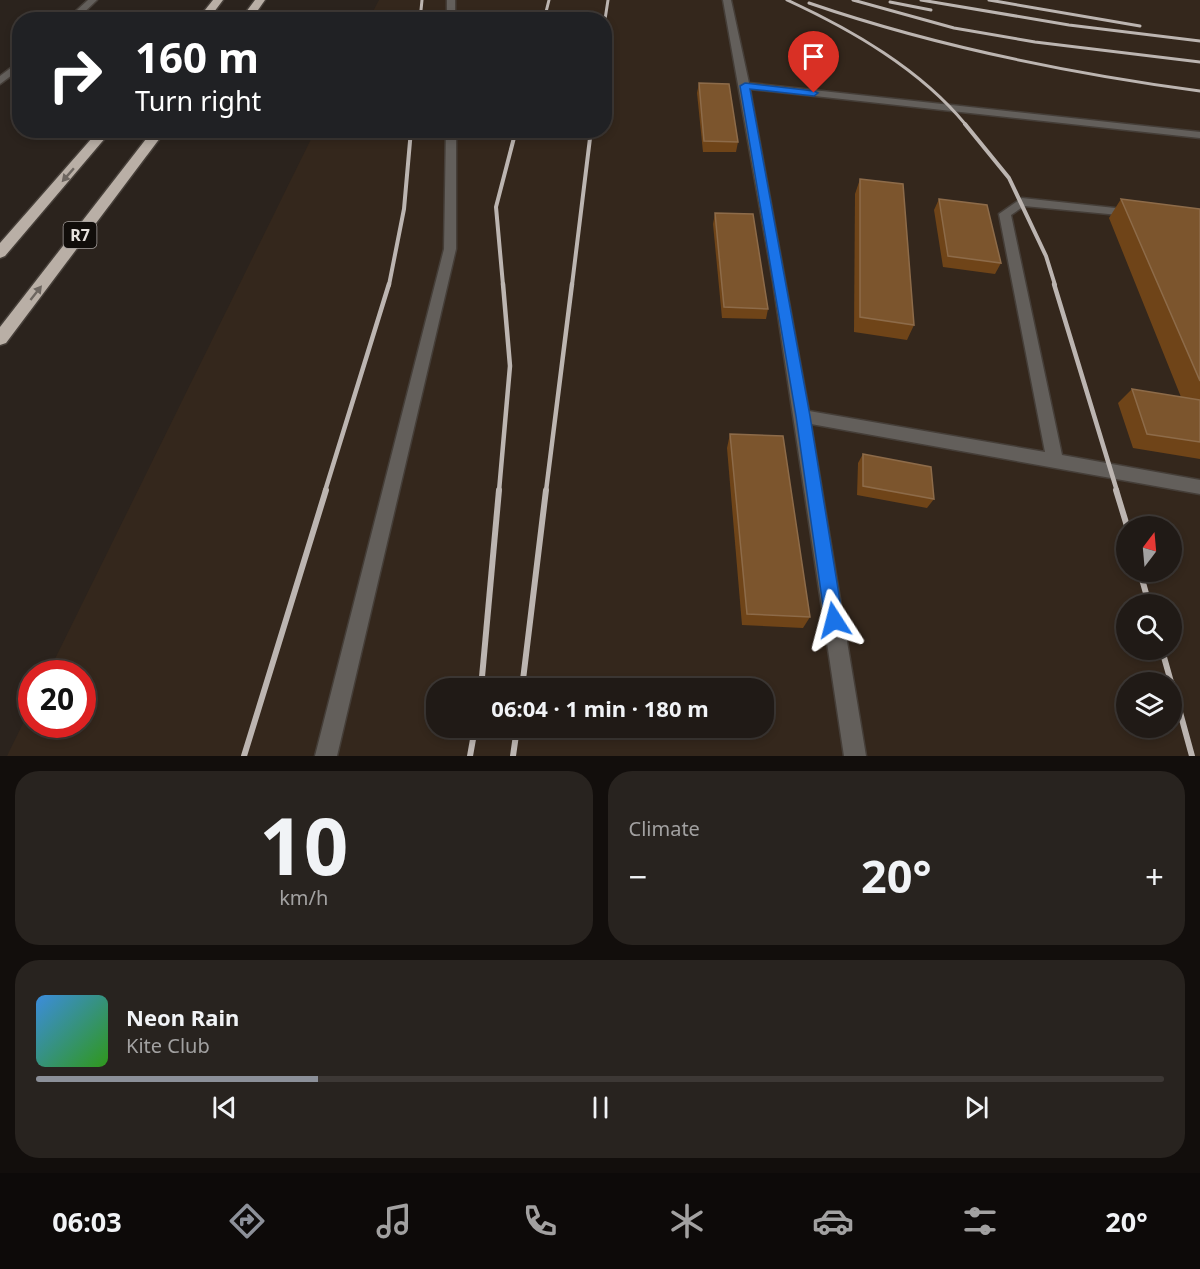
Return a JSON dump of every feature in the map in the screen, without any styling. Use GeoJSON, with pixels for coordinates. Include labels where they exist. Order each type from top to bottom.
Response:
{"type":"FeatureCollection","features":[{"type":"Feature","properties":{"kind":"highway"},"geometry":{"type":"LineString","coordinates":[[208,12],[218,0]]}},
{"type":"Feature","properties":{"kind":"highway"},"geometry":{"type":"LineString","coordinates":[[0,253],[99,138]]}},
{"type":"Feature","properties":{"kind":"highway","name":"R7"},"geometry":{"type":"LineString","coordinates":[[0,339],[154,138]]}},
{"type":"Feature","properties":{"kind":"street"},"geometry":{"type":"LineString","coordinates":[[79,12],[93,0]]}},
{"type":"Feature","properties":{"kind":"street"},"geometry":{"type":"LineString","coordinates":[[727,0],[745,86],[803,416],[855,756]]}},
{"type":"Feature","properties":{"kind":"street"},"geometry":{"type":"LineString","coordinates":[[0,81],[12,71]]}},
{"type":"Feature","properties":{"kind":"street"},"geometry":{"type":"LineString","coordinates":[[745,86],[1200,135]]}},
{"type":"Feature","properties":{"kind":"street"},"geometry":{"type":"LineString","coordinates":[[326,756],[450,249],[451,138]]}},
{"type":"Feature","properties":{"kind":"street"},"geometry":{"type":"LineString","coordinates":[[1055,462],[1005,214],[1022,202],[1115,212]]}},
{"type":"Feature","properties":{"kind":"street"},"geometry":{"type":"LineString","coordinates":[[803,416],[1200,487]]}},
{"type":"Feature","properties":{"kind":"shaded area"},"geometry":{"type":"Polygon","coordinates":[[[379,0],[1200,0],[1200,756],[7,756],[18,734],[18,738],[96,738],[96,660],[54,660],[312,138],[612,138],[612,12],[373,12],[379,0]]]}},
{"type":"Feature","properties":{"kind":"building"},"geometry":{"type":"Polygon","coordinates":[[[699,83],[729,84],[738,142],[704,141],[699,83]]]}},
{"type":"Feature","properties":{"kind":"building"},"geometry":{"type":"Polygon","coordinates":[[[860,179],[903,184],[914,325],[860,317],[860,179]]]}},
{"type":"Feature","properties":{"kind":"building"},"geometry":{"type":"Polygon","coordinates":[[[939,199],[987,205],[1001,263],[948,256],[939,199]]]}},
{"type":"Feature","properties":{"kind":"building"},"geometry":{"type":"Polygon","coordinates":[[[1121,199],[1200,209],[1200,381],[1121,199]]]}},
{"type":"Feature","properties":{"kind":"building"},"geometry":{"type":"Polygon","coordinates":[[[715,213],[753,214],[768,309],[724,307],[715,213]]]}},
{"type":"Feature","properties":{"kind":"building"},"geometry":{"type":"Polygon","coordinates":[[[1132,389],[1200,400],[1200,442],[1147,434],[1132,389]]]}},
{"type":"Feature","properties":{"kind":"building"},"geometry":{"type":"Polygon","coordinates":[[[730,434],[783,436],[810,617],[747,614],[730,434]]]}},
{"type":"Feature","properties":{"kind":"building"},"geometry":{"type":"Polygon","coordinates":[[[863,454],[931,467],[934,499],[863,486],[863,454]]]}},
{"type":"Feature","properties":{"kind":"railway"},"geometry":{"type":"LineString","coordinates":[[421,12],[422,0]]}},
{"type":"Feature","properties":{"kind":"railway"},"geometry":{"type":"LineString","coordinates":[[546,12],[549,0]]}},
{"type":"Feature","properties":{"kind":"railway"},"geometry":{"type":"LineString","coordinates":[[606,12],[608,0]]}},
{"type":"Feature","properties":{"kind":"railway"},"geometry":{"type":"LineString","coordinates":[[787,0],[836,24],[884,53],[928,86],[966,125]]}},
{"type":"Feature","properties":{"kind":"railway"},"geometry":{"type":"LineString","coordinates":[[853,0],[954,28],[1035,42],[1200,62]]}},
{"type":"Feature","properties":{"kind":"railway"},"geometry":{"type":"LineString","coordinates":[[921,0],[1069,25],[1200,41]]}},
{"type":"Feature","properties":{"kind":"railway"},"geometry":{"type":"LineString","coordinates":[[989,0],[1140,26]]}},
{"type":"Feature","properties":{"kind":"railway"},"geometry":{"type":"LineString","coordinates":[[890,2],[931,10]]}},
{"type":"Feature","properties":{"kind":"railway"},"geometry":{"type":"LineString","coordinates":[[809,3],[905,33],[1003,57],[1101,76],[1200,91]]}},
{"type":"Feature","properties":{"kind":"railway"},"geometry":{"type":"LineString","coordinates":[[965,124],[1009,178],[1046,256],[1055,285]]}},
{"type":"Feature","properties":{"kind":"railway"},"geometry":{"type":"LineString","coordinates":[[389,285],[404,209],[410,138]]}},
{"type":"Feature","properties":{"kind":"railway"},"geometry":{"type":"LineString","coordinates":[[503,285],[496,207],[514,138]]}},
{"type":"Feature","properties":{"kind":"railway"},"geometry":{"type":"LineString","coordinates":[[572,285],[590,138]]}},
{"type":"Feature","properties":{"kind":"railway"},"geometry":{"type":"LineString","coordinates":[[325,491],[389,284]]}},
{"type":"Feature","properties":{"kind":"railway"},"geometry":{"type":"LineString","coordinates":[[499,491],[510,366],[503,284]]}},
{"type":"Feature","properties":{"kind":"railway"},"geometry":{"type":"LineString","coordinates":[[546,491],[572,284]]}},
{"type":"Feature","properties":{"kind":"railway"},"geometry":{"type":"LineString","coordinates":[[1054,284],[1117,491]]}},
{"type":"Feature","properties":{"kind":"railway"},"geometry":{"type":"LineString","coordinates":[[244,756],[326,490]]}},
{"type":"Feature","properties":{"kind":"railway"},"geometry":{"type":"LineString","coordinates":[[482,678],[499,490]]}},
{"type":"Feature","properties":{"kind":"railway"},"geometry":{"type":"LineString","coordinates":[[523,678],[546,490]]}},
{"type":"Feature","properties":{"kind":"railway"},"geometry":{"type":"LineString","coordinates":[[1116,490],[1124,516]]}},
{"type":"Feature","properties":{"kind":"railway"},"geometry":{"type":"LineString","coordinates":[[1143,582],[1146,594]]}},
{"type":"Feature","properties":{"kind":"railway"},"geometry":{"type":"LineString","coordinates":[[1165,660],[1168,672]]}},
{"type":"Feature","properties":{"kind":"railway"},"geometry":{"type":"LineString","coordinates":[[1182,720],[1192,756]]}},
{"type":"Feature","properties":{"kind":"railway"},"geometry":{"type":"LineString","coordinates":[[470,756],[473,738]]}},
{"type":"Feature","properties":{"kind":"railway"},"geometry":{"type":"LineString","coordinates":[[513,756],[516,738]]}},
{"type":"Feature","properties":{"kind":"route"},"geometry":{"type":"LineString","coordinates":[[814,93],[745,86],[803,416],[834,620]]}}]}
